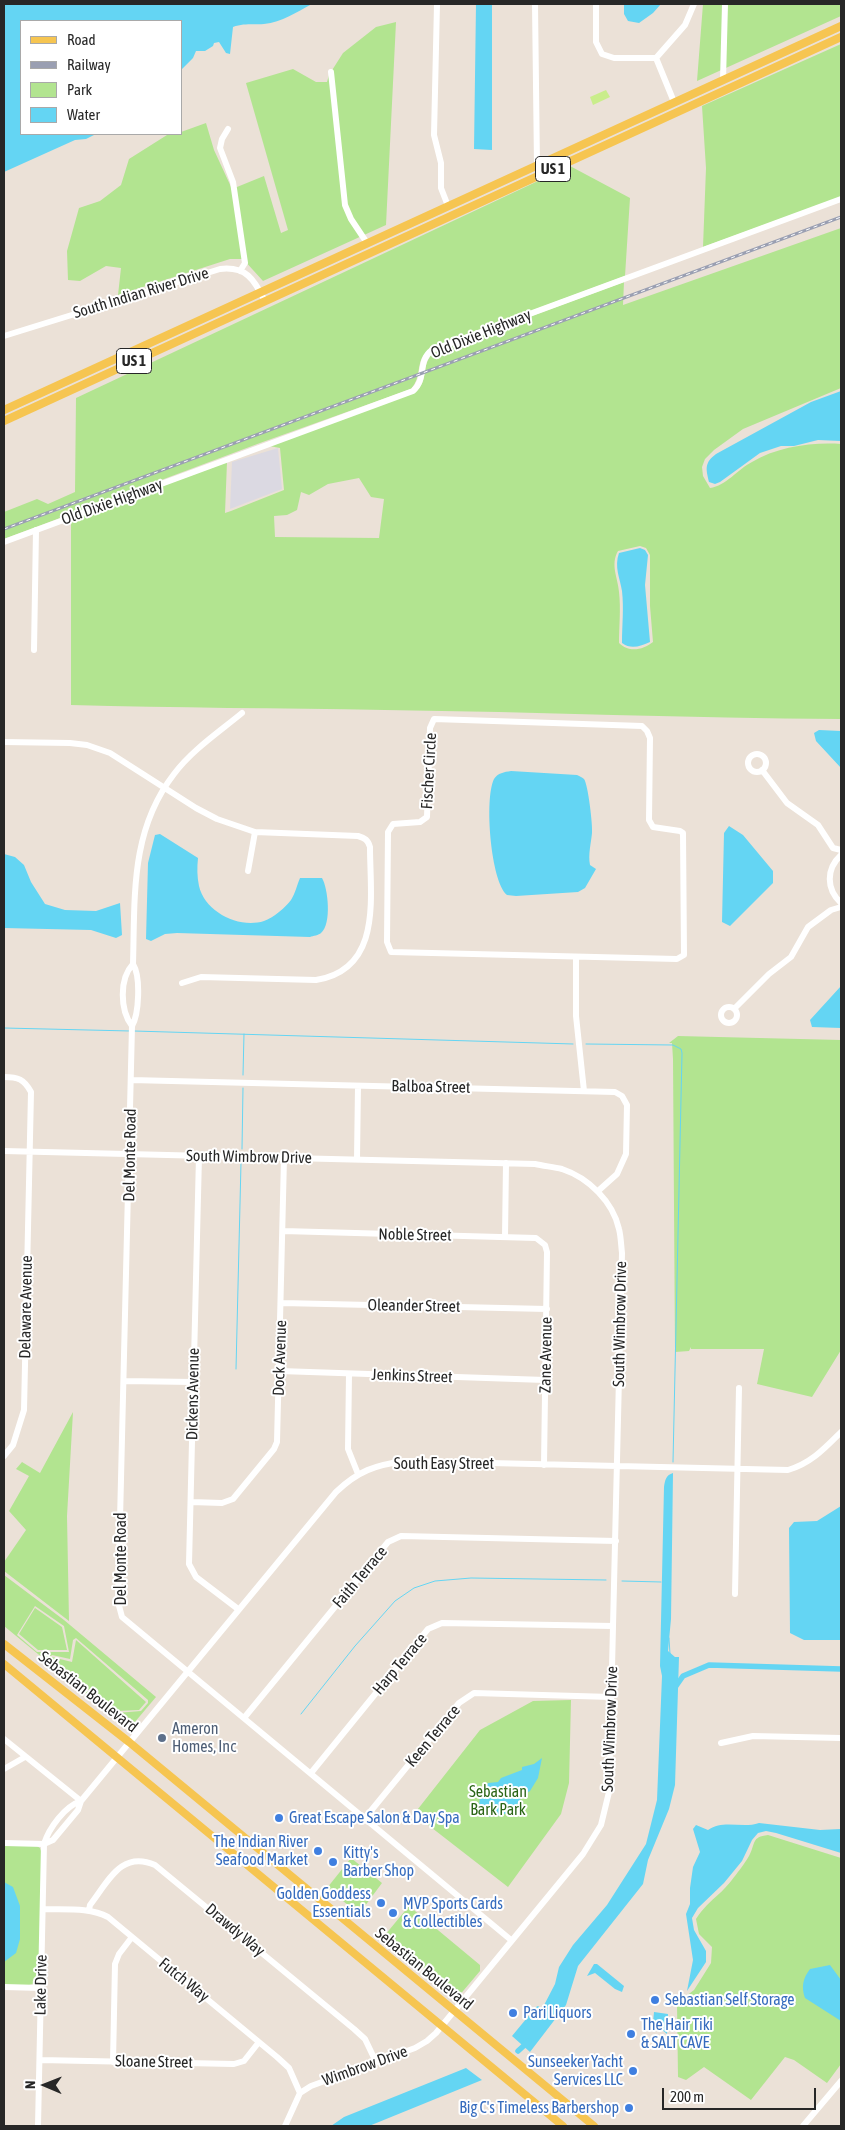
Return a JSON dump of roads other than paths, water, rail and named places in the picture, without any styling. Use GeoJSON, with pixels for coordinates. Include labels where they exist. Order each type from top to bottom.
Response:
{"type":"FeatureCollection","features":[{"type":"Feature","properties":{"kind":"main road","name":"US 1"},"geometry":{"type":"LineString","coordinates":[[4,410],[841,26]]}},
{"type":"Feature","properties":{"kind":"main road","name":"US 1"},"geometry":{"type":"LineString","coordinates":[[4,421],[841,37]]}},
{"type":"Feature","properties":{"kind":"main road"},"geometry":{"type":"LineString","coordinates":[[668,116],[674,102]]}},
{"type":"Feature","properties":{"kind":"main road"},"geometry":{"type":"LineString","coordinates":[[469,208],[473,195]]}},
{"type":"Feature","properties":{"kind":"main road","name":"Sebastian Boulevard"},"geometry":{"type":"LineString","coordinates":[[4,1644],[129,1742],[594,2126]]}},
{"type":"Feature","properties":{"kind":"main road","name":"Sebastian Boulevard"},"geometry":{"type":"LineString","coordinates":[[4,1664],[563,2126]]}},
{"type":"Feature","properties":{"kind":"street"},"geometry":{"type":"LineString","coordinates":[[437,4],[434,136],[441,163],[441,188],[448,206]]}},
{"type":"Feature","properties":{"kind":"street"},"geometry":{"type":"LineString","coordinates":[[535,4],[537,166]]}},
{"type":"Feature","properties":{"kind":"street"},"geometry":{"type":"LineString","coordinates":[[596,4],[596,42],[602,54],[614,58],[656,58],[686,25],[694,4]]}},
{"type":"Feature","properties":{"kind":"street"},"geometry":{"type":"LineString","coordinates":[[723,80],[725,4]]}},
{"type":"Feature","properties":{"kind":"street"},"geometry":{"type":"LineString","coordinates":[[656,58],[674,102]]}},
{"type":"Feature","properties":{"kind":"street"},"geometry":{"type":"LineString","coordinates":[[331,72],[345,205],[351,219],[367,243]]}},
{"type":"Feature","properties":{"kind":"street"},"geometry":{"type":"LineString","coordinates":[[228,129],[222,139],[220,148],[233,182],[245,263],[240,271],[246,274],[265,301]]}},
{"type":"Feature","properties":{"kind":"street","name":"Old Dixie Highway"},"geometry":{"type":"LineString","coordinates":[[4,542],[413,391],[420,383],[423,360],[432,350],[841,199]]}},
{"type":"Feature","properties":{"kind":"street","name":"South Indian River Drive"},"geometry":{"type":"LineString","coordinates":[[4,336],[220,269],[235,267],[240,271]]}},
{"type":"Feature","properties":{"kind":"street"},"geometry":{"type":"LineString","coordinates":[[34,650],[36,530]]}},
{"type":"Feature","properties":{"kind":"street"},"geometry":{"type":"LineString","coordinates":[[133,964],[137,970],[137,995],[136,1018],[132,1026],[126,1018],[124,995],[125,980],[133,964],[138,855],[145,827],[156,800],[174,773],[193,753],[242,713]]}},
{"type":"Feature","properties":{"kind":"street","name":"Fischer Circle"},"geometry":{"type":"LineString","coordinates":[[434,719],[642,726],[648,731],[650,738],[649,820],[653,827],[683,833],[684,955],[677,959],[576,958],[391,952],[388,948],[388,832],[393,824],[420,822],[427,816],[430,728],[434,719]]}},
{"type":"Feature","properties":{"kind":"street"},"geometry":{"type":"LineString","coordinates":[[4,742],[87,745],[110,753],[217,819],[255,832],[358,836],[364,837],[368,841],[370,847],[370,923],[368,936],[362,950],[348,967],[326,978],[316,980],[201,977],[182,984]]}},
{"type":"Feature","properties":{"kind":"street"},"geometry":{"type":"LineString","coordinates":[[762,770],[787,803],[818,826],[833,848],[834,862],[830,878],[831,887],[841,903]]}},
{"type":"Feature","properties":{"kind":"street"},"geometry":{"type":"LineString","coordinates":[[248,872],[255,832]]}},
{"type":"Feature","properties":{"kind":"street"},"geometry":{"type":"LineString","coordinates":[[833,848],[841,850]]}},
{"type":"Feature","properties":{"kind":"street"},"geometry":{"type":"LineString","coordinates":[[834,862],[841,854]]}},
{"type":"Feature","properties":{"kind":"street"},"geometry":{"type":"LineString","coordinates":[[831,910],[835,896]]}},
{"type":"Feature","properties":{"kind":"street"},"geometry":{"type":"LineString","coordinates":[[735,1008],[769,974],[790,957],[808,927],[831,910],[841,907]]}},
{"type":"Feature","properties":{"kind":"street"},"geometry":{"type":"LineString","coordinates":[[576,958],[576,1016],[584,1091]]}},
{"type":"Feature","properties":{"kind":"street"},"geometry":{"type":"LineString","coordinates":[[124,995],[137,995]]}},
{"type":"Feature","properties":{"kind":"street","name":"Del Monte Road"},"geometry":{"type":"LineString","coordinates":[[132,1026],[118,1602],[122,1617],[511,1940]]}},
{"type":"Feature","properties":{"kind":"street","name":"Delaware Avenue"},"geometry":{"type":"LineString","coordinates":[[4,1077],[18,1077],[26,1083],[31,1092],[24,1410],[13,1445],[4,1456]]}},
{"type":"Feature","properties":{"kind":"street","name":"Balboa Street"},"geometry":{"type":"LineString","coordinates":[[131,1080],[615,1092],[622,1096],[627,1105],[626,1154],[617,1174],[598,1191]]}},
{"type":"Feature","properties":{"kind":"street"},"geometry":{"type":"LineString","coordinates":[[357,1159],[358,1086]]}},
{"type":"Feature","properties":{"kind":"street","name":"South Wimbrow Drive"},"geometry":{"type":"LineString","coordinates":[[4,1151],[535,1164],[562,1169],[577,1176],[598,1191],[610,1208],[619,1228],[622,1253],[609,1792],[601,1825],[583,1854],[454,2012]]}},
{"type":"Feature","properties":{"kind":"street","name":"Dickens Avenue"},"geometry":{"type":"LineString","coordinates":[[199,1156],[189,1564],[196,1577],[238,1610]]}},
{"type":"Feature","properties":{"kind":"street","name":"Dock Avenue"},"geometry":{"type":"LineString","coordinates":[[191,1502],[222,1503],[233,1499],[274,1449],[278,1436],[284,1158]]}},
{"type":"Feature","properties":{"kind":"street"},"geometry":{"type":"LineString","coordinates":[[504,1237],[506,1163]]}},
{"type":"Feature","properties":{"kind":"street","name":"Noble Street"},"geometry":{"type":"LineString","coordinates":[[283,1231],[536,1238],[545,1245]]}},
{"type":"Feature","properties":{"kind":"street","name":"Zane Avenue"},"geometry":{"type":"LineString","coordinates":[[544,1465],[547,1309],[547,1252],[545,1245]]}},
{"type":"Feature","properties":{"kind":"street","name":"Oleander Street"},"geometry":{"type":"LineString","coordinates":[[282,1303],[547,1309]]}},
{"type":"Feature","properties":{"kind":"street","name":"Jenkins Street"},"geometry":{"type":"LineString","coordinates":[[280,1371],[545,1380]]}},
{"type":"Feature","properties":{"kind":"street"},"geometry":{"type":"LineString","coordinates":[[349,1374],[348,1449],[358,1474]]}},
{"type":"Feature","properties":{"kind":"street"},"geometry":{"type":"LineString","coordinates":[[124,1381],[193,1382]]}},
{"type":"Feature","properties":{"kind":"street"},"geometry":{"type":"LineString","coordinates":[[734,1594],[739,1388]]}},
{"type":"Feature","properties":{"kind":"street","name":"South Easy Street"},"geometry":{"type":"LineString","coordinates":[[44,1844],[53,1840],[78,1810],[81,1801],[336,1492],[358,1474],[387,1463],[405,1461],[788,1470],[802,1466],[814,1459],[841,1432]]}},
{"type":"Feature","properties":{"kind":"street","name":"Faith Terrace"},"geometry":{"type":"LineString","coordinates":[[244,1718],[388,1542],[401,1536],[616,1541]]}},
{"type":"Feature","properties":{"kind":"street","name":"Harp Terrace"},"geometry":{"type":"LineString","coordinates":[[311,1773],[428,1630],[442,1623],[613,1626]]}},
{"type":"Feature","properties":{"kind":"street","name":"Keen Terrace"},"geometry":{"type":"LineString","coordinates":[[366,1818],[458,1703],[474,1693],[611,1697]]}},
{"type":"Feature","properties":{"kind":"street"},"geometry":{"type":"LineString","coordinates":[[721,1743],[753,1736],[841,1738]]}},
{"type":"Feature","properties":{"kind":"street"},"geometry":{"type":"LineString","coordinates":[[4,1739],[81,1801]]}},
{"type":"Feature","properties":{"kind":"street"},"geometry":{"type":"LineString","coordinates":[[4,1769],[25,1757]]}},
{"type":"Feature","properties":{"kind":"street"},"geometry":{"type":"LineString","coordinates":[[4,1843],[44,1844]]}},
{"type":"Feature","properties":{"kind":"street","name":"Lake Drive"},"geometry":{"type":"LineString","coordinates":[[38,2126],[44,1844]]}},
{"type":"Feature","properties":{"kind":"street","name":"Drawdy Way"},"geometry":{"type":"LineString","coordinates":[[89,1910],[90,1905],[121,1866],[130,1861],[143,1860],[155,1865],[354,2029],[365,2039],[376,2062]]}},
{"type":"Feature","properties":{"kind":"street","name":"Futch Way"},"geometry":{"type":"LineString","coordinates":[[43,1909],[89,1910],[100,1912],[108,1917],[288,2068],[300,2093]]}},
{"type":"Feature","properties":{"kind":"street"},"geometry":{"type":"LineString","coordinates":[[113,2062],[115,1964],[119,1954],[132,1937]]}},
{"type":"Feature","properties":{"kind":"street"},"geometry":{"type":"LineString","coordinates":[[4,1987],[41,1988]]}},
{"type":"Feature","properties":{"kind":"street","name":"Wimbrow Drive"},"geometry":{"type":"LineString","coordinates":[[300,2093],[311,2086],[414,2048],[427,2041],[454,2012]]}},
{"type":"Feature","properties":{"kind":"street","name":"Sloane Street"},"geometry":{"type":"LineString","coordinates":[[40,2060],[234,2064],[244,2060],[259,2042]]}},
{"type":"Feature","properties":{"kind":"street"},"geometry":{"type":"LineString","coordinates":[[803,2126],[841,2081]]}},
{"type":"Feature","properties":{"kind":"street"},"geometry":{"type":"LineString","coordinates":[[285,2126],[300,2093]]}},
{"type":"Feature","properties":{"kind":"water"},"geometry":{"type":"Polygon","coordinates":[[[4,4],[312,4],[277,21],[233,27],[230,54],[226,53],[219,42],[214,43],[213,46],[205,51],[196,51],[193,58],[182,69],[182,20],[20,20],[20,135],[94,135],[86,139],[75,140],[4,172],[4,4]]]}},
{"type":"Feature","properties":{"kind":"water"},"geometry":{"type":"Polygon","coordinates":[[[476,4],[492,4],[492,150],[474,149],[476,4]]]}},
{"type":"Feature","properties":{"kind":"water"},"geometry":{"type":"Polygon","coordinates":[[[624,4],[661,4],[653,13],[639,23],[628,21],[624,14],[624,4]]]}},
{"type":"Feature","properties":{"kind":"water"},"geometry":{"type":"Polygon","coordinates":[[[841,391],[841,441],[818,440],[794,446],[781,446],[760,453],[720,482],[715,484],[709,482],[707,466],[709,460],[716,454],[811,402],[841,391]]]}},
{"type":"Feature","properties":{"kind":"water"},"geometry":{"type":"Polygon","coordinates":[[[640,548],[645,550],[648,555],[645,585],[650,642],[632,647],[622,643],[623,597],[617,563],[619,553],[640,548]]]}},
{"type":"Feature","properties":{"kind":"water"},"geometry":{"type":"Polygon","coordinates":[[[819,730],[841,731],[841,768],[816,741],[814,733],[819,730]]]}},
{"type":"Feature","properties":{"kind":"water"},"geometry":{"type":"Polygon","coordinates":[[[511,771],[577,775],[586,782],[592,822],[589,857],[590,865],[596,869],[585,888],[578,892],[516,896],[507,895],[501,887],[493,858],[491,840],[491,789],[494,779],[499,774],[511,771]]]}},
{"type":"Feature","properties":{"kind":"water"},"geometry":{"type":"Polygon","coordinates":[[[729,826],[743,835],[773,871],[773,883],[730,926],[722,922],[724,833],[729,826]]]}},
{"type":"Feature","properties":{"kind":"water"},"geometry":{"type":"Polygon","coordinates":[[[160,834],[198,858],[199,886],[208,904],[224,916],[244,923],[268,920],[279,912],[291,900],[300,878],[322,878],[328,906],[327,922],[324,928],[320,934],[310,937],[177,933],[165,934],[151,941],[146,939],[148,863],[155,835],[160,834]]]}},
{"type":"Feature","properties":{"kind":"water"},"geometry":{"type":"Polygon","coordinates":[[[4,854],[15,857],[24,865],[31,882],[45,904],[65,910],[96,911],[120,903],[122,935],[116,938],[91,930],[4,928],[4,854]]]}},
{"type":"Feature","properties":{"kind":"water"},"geometry":{"type":"Polygon","coordinates":[[[841,986],[841,1028],[812,1027],[810,1020],[841,986]]]}},
{"type":"Feature","properties":{"kind":"water"},"geometry":{"type":"Polygon","coordinates":[[[673,1473],[671,1619],[668,1651],[675,1657],[679,1657],[675,1785],[669,1809],[648,1860],[643,1884],[578,1966],[566,2005],[530,2052],[512,2036],[536,2007],[538,2006],[542,2009],[555,1984],[559,1967],[573,1945],[607,1905],[646,1844],[657,1800],[662,1676],[660,1666],[664,1487],[666,1478],[673,1473]]]}},
{"type":"Feature","properties":{"kind":"water"},"geometry":{"type":"Polygon","coordinates":[[[841,1506],[841,1640],[804,1640],[790,1633],[789,1528],[794,1522],[817,1521],[841,1506]]]}},
{"type":"Feature","properties":{"kind":"water"},"geometry":{"type":"Polygon","coordinates":[[[542,1758],[538,1778],[530,1791],[523,1795],[516,1806],[503,1815],[486,1817],[479,1810],[480,1794],[488,1783],[498,1782],[501,1778],[522,1770],[522,1767],[534,1764],[542,1758]]]}},
{"type":"Feature","properties":{"kind":"water"},"geometry":{"type":"Polygon","coordinates":[[[759,1823],[820,1830],[841,1829],[841,1853],[776,1833],[766,1831],[758,1833],[752,1840],[742,1861],[724,1883],[698,1908],[692,1918],[694,1930],[706,1951],[706,1962],[687,1991],[693,1960],[686,1914],[690,1904],[693,1867],[700,1852],[693,1829],[696,1825],[708,1830],[720,1825],[753,1825],[759,1823]]]}},
{"type":"Feature","properties":{"kind":"water"},"geometry":{"type":"Polygon","coordinates":[[[4,1882],[13,1887],[20,1906],[20,1939],[16,1953],[4,1962],[4,1882]]]}},
{"type":"Feature","properties":{"kind":"water"},"geometry":{"type":"Polygon","coordinates":[[[594,1964],[597,1964],[624,1986],[622,1992],[615,1989],[595,1973],[587,1976],[594,1964]]]}},
{"type":"Feature","properties":{"kind":"water"},"geometry":{"type":"Polygon","coordinates":[[[830,1965],[841,1980],[841,2021],[805,1998],[803,1990],[803,1983],[810,1969],[830,1965]]]}},
{"type":"Feature","properties":{"kind":"water"},"geometry":{"type":"Polygon","coordinates":[[[654,2012],[668,2014],[667,2034],[653,2022],[654,2012]]]}},
{"type":"Feature","properties":{"kind":"water"},"geometry":{"type":"Polygon","coordinates":[[[466,2068],[482,2080],[369,2126],[331,2126],[344,2117],[466,2068]]]}},
{"type":"Feature","properties":{"kind":"waterway"},"geometry":{"type":"LineString","coordinates":[[4,1028],[130,1031]]}},
{"type":"Feature","properties":{"kind":"waterway"},"geometry":{"type":"LineString","coordinates":[[134,1031],[573,1044]]}},
{"type":"Feature","properties":{"kind":"waterway"},"geometry":{"type":"LineString","coordinates":[[243,1075],[244,1034]]}},
{"type":"Feature","properties":{"kind":"waterway"},"geometry":{"type":"LineString","coordinates":[[586,1044],[673,1045],[681,1049],[682,1053],[673,1462]]}},
{"type":"Feature","properties":{"kind":"waterway"},"geometry":{"type":"LineString","coordinates":[[242,1149],[243,1088]]}},
{"type":"Feature","properties":{"kind":"waterway"},"geometry":{"type":"LineString","coordinates":[[236,1369],[241,1163]]}},
{"type":"Feature","properties":{"kind":"waterway"},"geometry":{"type":"LineString","coordinates":[[301,1714],[355,1646],[395,1601],[414,1588],[435,1581],[471,1578],[606,1580]]}},
{"type":"Feature","properties":{"kind":"waterway"},"geometry":{"type":"LineString","coordinates":[[622,1581],[661,1582]]}},
{"type":"Feature","properties":{"kind":"waterway"},"geometry":{"type":"LineString","coordinates":[[669,1638],[670,1654]]}},
{"type":"Feature","properties":{"kind":"waterway"},"geometry":{"type":"LineString","coordinates":[[676,1686],[683,1676],[709,1665],[841,1669]]}},
{"type":"Feature","properties":{"kind":"waterway"},"geometry":{"type":"LineString","coordinates":[[518,2051],[529,2041]]}},
{"type":"Feature","properties":{"kind":"railway"},"geometry":{"type":"LineString","coordinates":[[4,529],[841,217]]}},
{"type":"Feature","properties":{"kind":"place","name":"Ameron Homes, Inc"},"geometry":{"type":"Point","coordinates":[162,1738]}},
{"type":"Feature","properties":{"kind":"place","name":"Great Escape Salon & Day Spa"},"geometry":{"type":"Point","coordinates":[279,1818]}},
{"type":"Feature","properties":{"kind":"place","name":"The Indian River Seafood Market"},"geometry":{"type":"Point","coordinates":[318,1851]}},
{"type":"Feature","properties":{"kind":"place","name":"Kitty's Barber Shop"},"geometry":{"type":"Point","coordinates":[333,1862]}},
{"type":"Feature","properties":{"kind":"place","name":"Golden Goddess Essentials"},"geometry":{"type":"Point","coordinates":[381,1903]}},
{"type":"Feature","properties":{"kind":"place","name":"MVP Sports Cards & Collectibles"},"geometry":{"type":"Point","coordinates":[393,1913]}},
{"type":"Feature","properties":{"kind":"place","name":"Sebastian Self Storage"},"geometry":{"type":"Point","coordinates":[655,2000]}},
{"type":"Feature","properties":{"kind":"place","name":"Pari Liquors"},"geometry":{"type":"Point","coordinates":[513,2013]}},
{"type":"Feature","properties":{"kind":"place","name":"The Hair Tiki & SALT CAVE"},"geometry":{"type":"Point","coordinates":[631,2034]}},
{"type":"Feature","properties":{"kind":"place","name":"Sunseeker Yacht Services LLC"},"geometry":{"type":"Point","coordinates":[633,2071]}},
{"type":"Feature","properties":{"kind":"place","name":"Big C's Timeless Barbershop"},"geometry":{"type":"Point","coordinates":[629,2108]}},
{"type":"Feature","properties":{"kind":"park label","name":"Sebastian Bark Park"},"geometry":{"type":"Point","coordinates":[498,1801]}}]}
